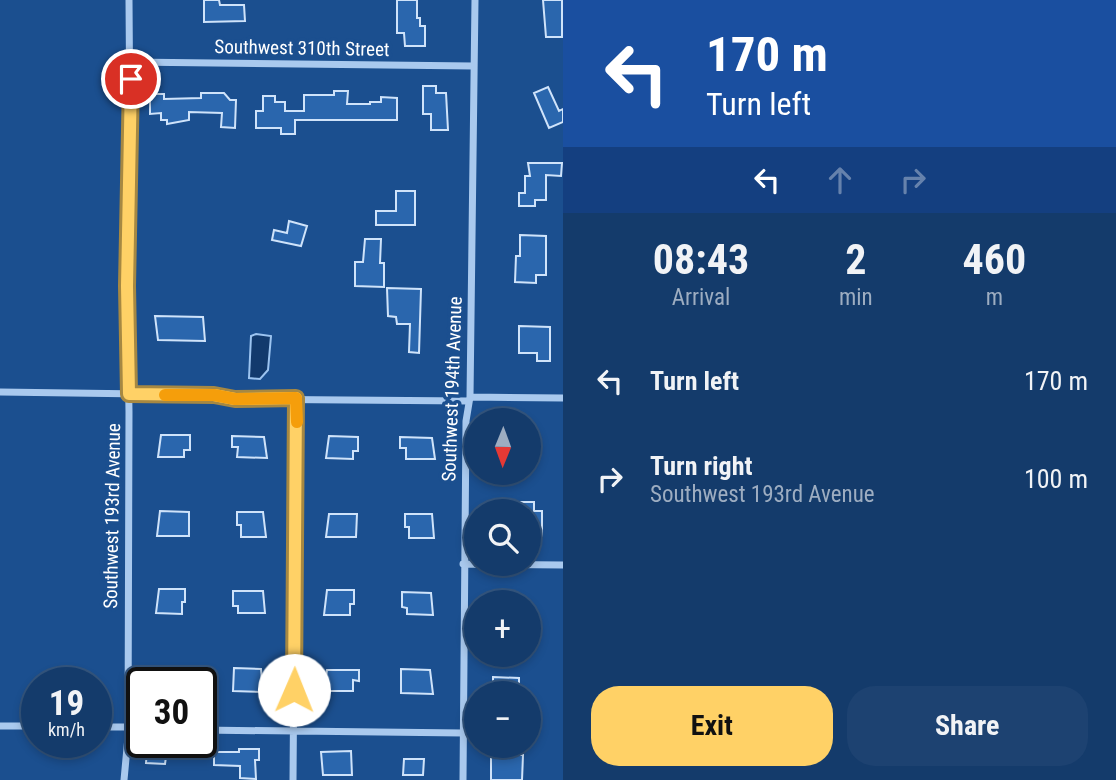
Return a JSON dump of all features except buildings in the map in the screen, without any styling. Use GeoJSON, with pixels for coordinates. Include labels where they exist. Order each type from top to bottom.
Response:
{"type":"FeatureCollection","features":[{"type":"Feature","properties":{"kind":"street","name":"Southwest 193rd Avenue"},"geometry":{"type":"LineString","coordinates":[[128,667],[127,274],[130,0]]}},
{"type":"Feature","properties":{"kind":"street","name":"Southwest 194th Avenue"},"geometry":{"type":"LineString","coordinates":[[465,499],[466,421],[470,399],[475,0]]}},
{"type":"Feature","properties":{"kind":"street","name":"Southwest 310th Street"},"geometry":{"type":"LineString","coordinates":[[130,62],[473,66]]}},
{"type":"Feature","properties":{"kind":"street"},"geometry":{"type":"LineString","coordinates":[[0,392],[214,395],[235,399],[563,398]]}},
{"type":"Feature","properties":{"kind":"street"},"geometry":{"type":"LineString","coordinates":[[293,780],[296,398]]}},
{"type":"Feature","properties":{"kind":"street","name":"Southwest 194th Avenue"},"geometry":{"type":"LineString","coordinates":[[463,780],[464,564]]}},
{"type":"Feature","properties":{"kind":"street"},"geometry":{"type":"LineString","coordinates":[[541,565],[563,565]]}},
{"type":"Feature","properties":{"kind":"street"},"geometry":{"type":"LineString","coordinates":[[0,726],[21,726]]}},
{"type":"Feature","properties":{"kind":"street"},"geometry":{"type":"LineString","coordinates":[[217,730],[463,733]]}},
{"type":"Feature","properties":{"kind":"street","name":"Southwest 193rd Avenue"},"geometry":{"type":"LineString","coordinates":[[124,780],[126,754]]}},
{"type":"Feature","properties":{"kind":"water"},"geometry":{"type":"Polygon","coordinates":[[[251,336],[271,336],[268,370],[260,379],[249,378],[251,336]]]}},
{"type":"Feature","properties":{"kind":"slow traffic"},"geometry":{"type":"LineString","coordinates":[[165,395],[214,395],[235,399],[296,398],[297,422]]}},
{"type":"Feature","properties":{"kind":"route"},"geometry":{"type":"LineString","coordinates":[[131,79],[127,286],[129,394],[214,395],[235,399],[296,398],[294,690]]}}]}
